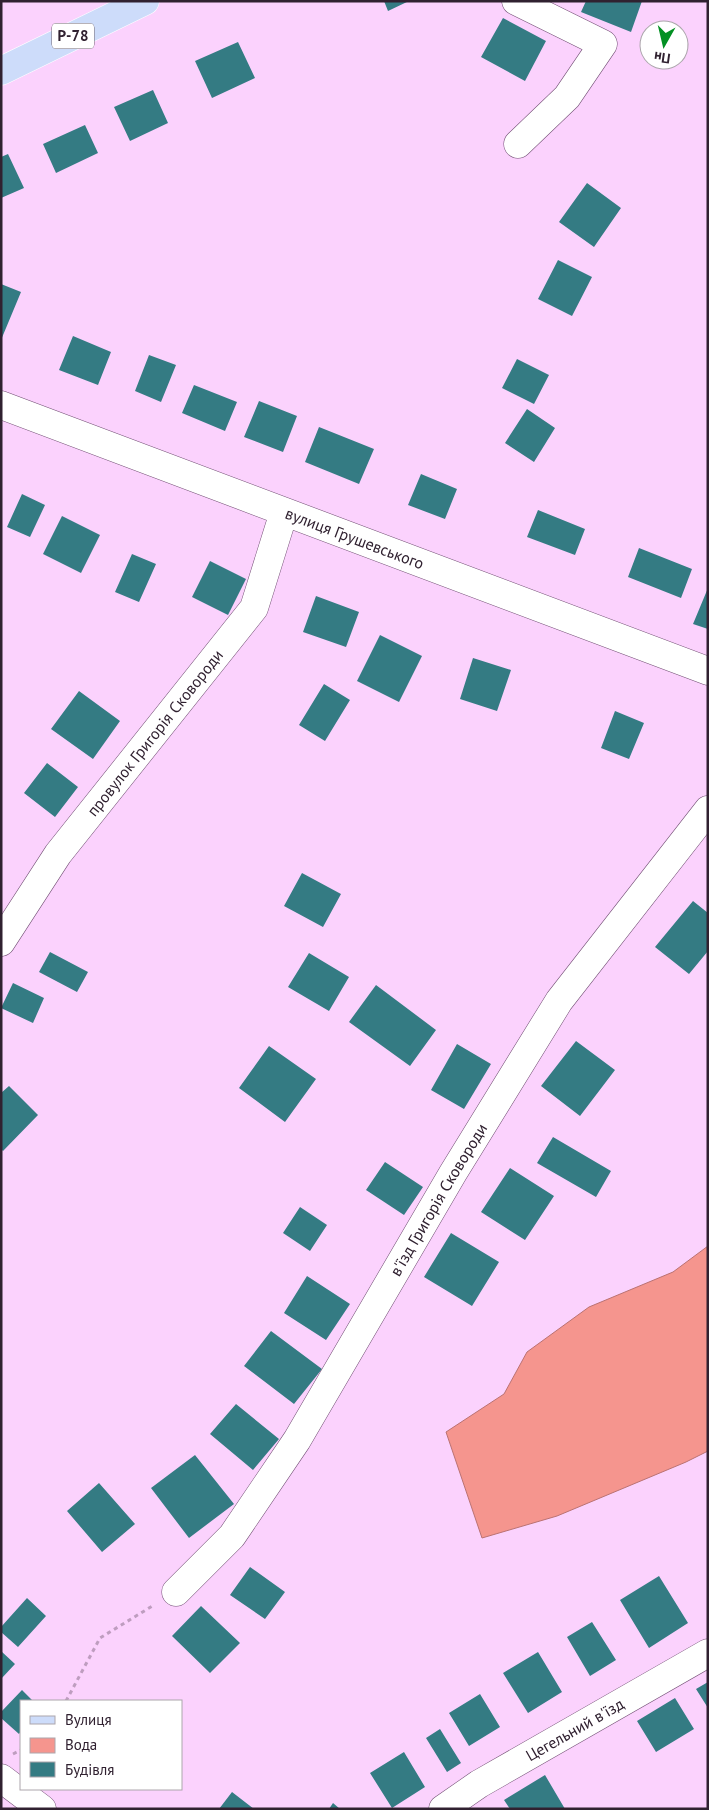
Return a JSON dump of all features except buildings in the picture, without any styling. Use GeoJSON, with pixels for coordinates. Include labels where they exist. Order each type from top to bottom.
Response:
{"type":"FeatureCollection","features":[{"type":"Feature","properties":{"kind":"main road","name":"Р-78"},"geometry":{"type":"LineString","coordinates":[[1,71],[145,1]]}},
{"type":"Feature","properties":{"kind":"street"},"geometry":{"type":"LineString","coordinates":[[516,1],[603,44],[567,97],[518,144]]}},
{"type":"Feature","properties":{"kind":"street","name":"вулиця Грушевського"},"geometry":{"type":"LineString","coordinates":[[1,404],[708,671]]}},
{"type":"Feature","properties":{"kind":"street","name":"провулок Григорія Сковороди"},"geometry":{"type":"LineString","coordinates":[[1,942],[58,854],[254,608],[284,512]]}},
{"type":"Feature","properties":{"kind":"street","name":"в'їзд Григорія Сковороди"},"geometry":{"type":"LineString","coordinates":[[176,1592],[232,1536],[297,1440],[453,1173],[560,1001],[708,810]]}},
{"type":"Feature","properties":{"kind":"street","name":"Цегельний в'їзд"},"geometry":{"type":"LineString","coordinates":[[443,1809],[479,1784],[708,1653]]}},
{"type":"Feature","properties":{"kind":"street"},"geometry":{"type":"LineString","coordinates":[[1,1778],[42,1809]]}},
{"type":"Feature","properties":{"kind":"path"},"geometry":{"type":"LineString","coordinates":[[67,1700],[100,1638],[176,1592]]}},
{"type":"Feature","properties":{"kind":"water"},"geometry":{"type":"Polygon","coordinates":[[[708,1246],[708,1451],[557,1516],[482,1538],[446,1432],[504,1394],[527,1352],[589,1307],[673,1272],[708,1246]]]}}]}
